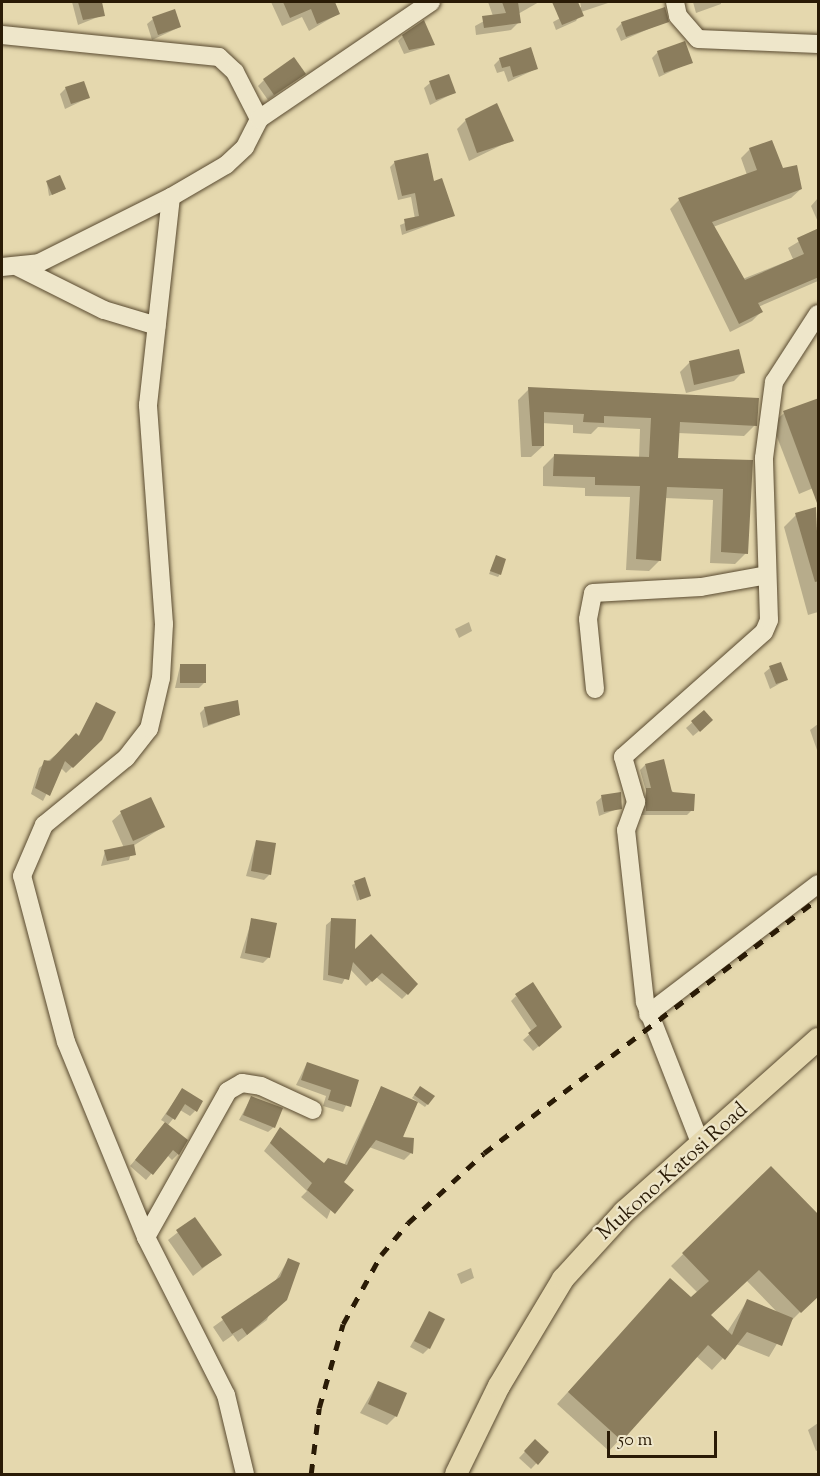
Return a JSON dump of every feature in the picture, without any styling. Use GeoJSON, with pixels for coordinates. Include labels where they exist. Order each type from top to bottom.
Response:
{"type":"FeatureCollection","features":[{"type":"Feature","properties":{"kind":"main road","name":"Mukono-Katosi Road"},"geometry":{"type":"LineString","coordinates":[[456,1474],[499,1386],[563,1280],[624,1212],[819,1039]]}},
{"type":"Feature","properties":{"kind":"street"},"geometry":{"type":"LineString","coordinates":[[9,267],[71,249],[171,197],[226,165],[245,147],[259,119],[431,2]]}},
{"type":"Feature","properties":{"kind":"street"},"geometry":{"type":"LineString","coordinates":[[675,2],[678,16],[698,39],[819,44]]}},
{"type":"Feature","properties":{"kind":"street"},"geometry":{"type":"LineString","coordinates":[[2,35],[219,57],[235,72],[259,119]]}},
{"type":"Feature","properties":{"kind":"street"},"geometry":{"type":"LineString","coordinates":[[171,197],[148,405],[164,624],[161,678],[152,719],[126,758],[44,825],[30,847],[22,876],[66,1042],[146,1237],[226,1395],[245,1474]]}},
{"type":"Feature","properties":{"kind":"street"},"geometry":{"type":"LineString","coordinates":[[9,267],[104,310],[157,326]]}},
{"type":"Feature","properties":{"kind":"street"},"geometry":{"type":"LineString","coordinates":[[701,1145],[648,1014],[626,830],[636,802],[623,757],[758,641],[769,620],[764,458],[774,382],[819,314]]}},
{"type":"Feature","properties":{"kind":"street"},"geometry":{"type":"LineString","coordinates":[[595,689],[588,619],[592,593],[701,586],[767,575]]}},
{"type":"Feature","properties":{"kind":"street"},"geometry":{"type":"LineString","coordinates":[[648,1014],[819,884]]}},
{"type":"Feature","properties":{"kind":"street"},"geometry":{"type":"LineString","coordinates":[[146,1237],[228,1091],[242,1083],[261,1086],[313,1110]]}},
{"type":"Feature","properties":{"kind":"building"},"geometry":{"type":"Polygon","coordinates":[[[78,2],[102,2],[105,16],[83,20],[78,2]]]}},
{"type":"Feature","properties":{"kind":"building"},"geometry":{"type":"Polygon","coordinates":[[[283,2],[335,2],[340,14],[317,24],[311,9],[290,18],[283,2]]]}},
{"type":"Feature","properties":{"kind":"building"},"geometry":{"type":"Polygon","coordinates":[[[502,2],[518,2],[521,23],[484,28],[482,16],[506,13],[502,2]]]}},
{"type":"Feature","properties":{"kind":"building"},"geometry":{"type":"Polygon","coordinates":[[[552,2],[578,2],[584,16],[562,25],[552,2]]]}},
{"type":"Feature","properties":{"kind":"building"},"geometry":{"type":"Polygon","coordinates":[[[665,7],[669,22],[626,37],[621,22],[665,7]]]}},
{"type":"Feature","properties":{"kind":"building"},"geometry":{"type":"Polygon","coordinates":[[[175,9],[181,27],[158,35],[152,17],[175,9]]]}},
{"type":"Feature","properties":{"kind":"building"},"geometry":{"type":"Polygon","coordinates":[[[424,20],[435,45],[409,50],[402,35],[424,20]]]}},
{"type":"Feature","properties":{"kind":"building"},"geometry":{"type":"Polygon","coordinates":[[[685,41],[693,63],[664,73],[657,51],[685,41]]]}},
{"type":"Feature","properties":{"kind":"building"},"geometry":{"type":"Polygon","coordinates":[[[531,47],[538,69],[513,77],[510,66],[502,68],[499,58],[531,47]]]}},
{"type":"Feature","properties":{"kind":"building"},"geometry":{"type":"Polygon","coordinates":[[[294,57],[306,74],[274,95],[263,79],[294,57]]]}},
{"type":"Feature","properties":{"kind":"building"},"geometry":{"type":"Polygon","coordinates":[[[449,74],[456,93],[436,100],[429,81],[449,74]]]}},
{"type":"Feature","properties":{"kind":"building"},"geometry":{"type":"Polygon","coordinates":[[[84,81],[90,98],[71,104],[65,87],[84,81]]]}},
{"type":"Feature","properties":{"kind":"building"},"geometry":{"type":"Polygon","coordinates":[[[497,103],[514,141],[477,153],[465,119],[497,103]]]}},
{"type":"Feature","properties":{"kind":"building"},"geometry":{"type":"Polygon","coordinates":[[[772,140],[783,168],[797,165],[802,189],[712,222],[745,280],[804,254],[797,238],[819,228],[819,277],[758,303],[763,312],[739,324],[678,198],[757,170],[749,148],[772,140]]]}},
{"type":"Feature","properties":{"kind":"building"},"geometry":{"type":"Polygon","coordinates":[[[428,153],[434,181],[442,178],[455,216],[406,231],[404,219],[419,216],[415,193],[402,196],[394,161],[428,153]]]}},
{"type":"Feature","properties":{"kind":"building"},"geometry":{"type":"Polygon","coordinates":[[[60,175],[66,189],[52,195],[46,181],[60,175]]]}},
{"type":"Feature","properties":{"kind":"building"},"geometry":{"type":"Polygon","coordinates":[[[739,349],[745,373],[694,385],[689,361],[739,349]]]}},
{"type":"Feature","properties":{"kind":"building"},"geometry":{"type":"Polygon","coordinates":[[[528,387],[759,398],[757,426],[680,422],[678,458],[753,460],[748,554],[721,552],[723,489],[667,487],[661,561],[636,559],[640,486],[595,485],[595,477],[553,476],[554,454],[649,457],[651,418],[604,416],[604,423],[583,422],[584,414],[544,412],[544,446],[532,446],[528,387]]]}},
{"type":"Feature","properties":{"kind":"building"},"geometry":{"type":"Polygon","coordinates":[[[819,398],[819,503],[817,503],[783,411],[819,398]]]}},
{"type":"Feature","properties":{"kind":"building"},"geometry":{"type":"Polygon","coordinates":[[[816,507],[819,581],[815,582],[795,513],[816,507]]]}},
{"type":"Feature","properties":{"kind":"building"},"geometry":{"type":"Polygon","coordinates":[[[496,555],[506,559],[501,575],[490,571],[496,555]]]}},
{"type":"Feature","properties":{"kind":"building"},"geometry":{"type":"Polygon","coordinates":[[[781,662],[788,680],[776,684],[769,666],[781,662]]]}},
{"type":"Feature","properties":{"kind":"building"},"geometry":{"type":"Polygon","coordinates":[[[180,664],[206,664],[206,683],[180,683],[180,664]]]}},
{"type":"Feature","properties":{"kind":"building"},"geometry":{"type":"Polygon","coordinates":[[[238,700],[240,715],[208,725],[204,707],[238,700]]]}},
{"type":"Feature","properties":{"kind":"building"},"geometry":{"type":"Polygon","coordinates":[[[96,702],[116,712],[102,740],[73,768],[65,761],[50,796],[35,788],[44,760],[50,761],[76,733],[79,736],[96,702]]]}},
{"type":"Feature","properties":{"kind":"building"},"geometry":{"type":"Polygon","coordinates":[[[704,710],[713,720],[700,732],[691,721],[704,710]]]}},
{"type":"Feature","properties":{"kind":"building"},"geometry":{"type":"Polygon","coordinates":[[[664,759],[672,792],[695,794],[694,811],[646,811],[646,788],[651,788],[645,764],[664,759]]]}},
{"type":"Feature","properties":{"kind":"building"},"geometry":{"type":"Polygon","coordinates":[[[621,792],[622,809],[604,812],[601,795],[621,792]]]}},
{"type":"Feature","properties":{"kind":"building"},"geometry":{"type":"Polygon","coordinates":[[[151,797],[165,827],[133,841],[120,811],[151,797]]]}},
{"type":"Feature","properties":{"kind":"building"},"geometry":{"type":"Polygon","coordinates":[[[256,840],[276,843],[271,875],[251,871],[256,840]]]}},
{"type":"Feature","properties":{"kind":"building"},"geometry":{"type":"Polygon","coordinates":[[[134,844],[136,855],[107,861],[104,850],[134,844]]]}},
{"type":"Feature","properties":{"kind":"building"},"geometry":{"type":"Polygon","coordinates":[[[365,877],[371,896],[360,900],[354,881],[365,877]]]}},
{"type":"Feature","properties":{"kind":"building"},"geometry":{"type":"Polygon","coordinates":[[[251,918],[277,923],[270,958],[245,953],[251,918]]]}},
{"type":"Feature","properties":{"kind":"building"},"geometry":{"type":"Polygon","coordinates":[[[331,918],[356,919],[355,949],[371,934],[418,984],[408,995],[382,973],[372,982],[353,962],[349,980],[328,975],[331,918]]]}},
{"type":"Feature","properties":{"kind":"building"},"geometry":{"type":"Polygon","coordinates":[[[533,982],[562,1027],[539,1047],[528,1033],[537,1026],[515,994],[533,982]]]}},
{"type":"Feature","properties":{"kind":"building"},"geometry":{"type":"Polygon","coordinates":[[[307,1062],[359,1080],[351,1107],[328,1100],[331,1090],[301,1080],[307,1062]]]}},
{"type":"Feature","properties":{"kind":"building"},"geometry":{"type":"Polygon","coordinates":[[[381,1086],[418,1102],[403,1137],[414,1138],[413,1154],[376,1140],[344,1182],[354,1190],[335,1214],[307,1190],[312,1183],[270,1143],[280,1127],[324,1163],[328,1158],[347,1165],[381,1086]]]}},
{"type":"Feature","properties":{"kind":"building"},"geometry":{"type":"Polygon","coordinates":[[[420,1086],[435,1096],[428,1105],[414,1095],[420,1086]]]}},
{"type":"Feature","properties":{"kind":"building"},"geometry":{"type":"Polygon","coordinates":[[[182,1088],[203,1101],[197,1112],[185,1104],[175,1120],[166,1114],[182,1088]]]}},
{"type":"Feature","properties":{"kind":"building"},"geometry":{"type":"Polygon","coordinates":[[[251,1096],[283,1108],[275,1128],[243,1115],[251,1096]]]}},
{"type":"Feature","properties":{"kind":"building"},"geometry":{"type":"Polygon","coordinates":[[[165,1122],[188,1140],[179,1155],[173,1150],[153,1175],[135,1160],[165,1122]]]}},
{"type":"Feature","properties":{"kind":"building"},"geometry":{"type":"Polygon","coordinates":[[[771,1166],[819,1215],[819,1296],[801,1313],[759,1270],[711,1315],[732,1335],[747,1299],[793,1318],[782,1346],[747,1332],[725,1360],[708,1345],[622,1441],[568,1392],[670,1278],[691,1297],[709,1281],[682,1253],[771,1166]]]}},
{"type":"Feature","properties":{"kind":"building"},"geometry":{"type":"Polygon","coordinates":[[[195,1217],[222,1255],[202,1268],[176,1230],[195,1217]]]}},
{"type":"Feature","properties":{"kind":"building"},"geometry":{"type":"Polygon","coordinates":[[[288,1258],[300,1263],[287,1300],[247,1335],[242,1328],[232,1334],[221,1317],[280,1277],[288,1258]]]}},
{"type":"Feature","properties":{"kind":"building"},"geometry":{"type":"Polygon","coordinates":[[[429,1311],[445,1319],[430,1349],[414,1341],[429,1311]]]}},
{"type":"Feature","properties":{"kind":"building"},"geometry":{"type":"Polygon","coordinates":[[[378,1381],[407,1393],[397,1417],[368,1404],[378,1381]]]}},
{"type":"Feature","properties":{"kind":"building"},"geometry":{"type":"Polygon","coordinates":[[[535,1439],[549,1452],[538,1465],[524,1451],[535,1439]]]}},
{"type":"Feature","properties":{"kind":"railway"},"geometry":{"type":"LineString","coordinates":[[311,1474],[319,1408],[343,1324],[381,1255],[408,1223],[484,1153],[818,899]]}}]}
